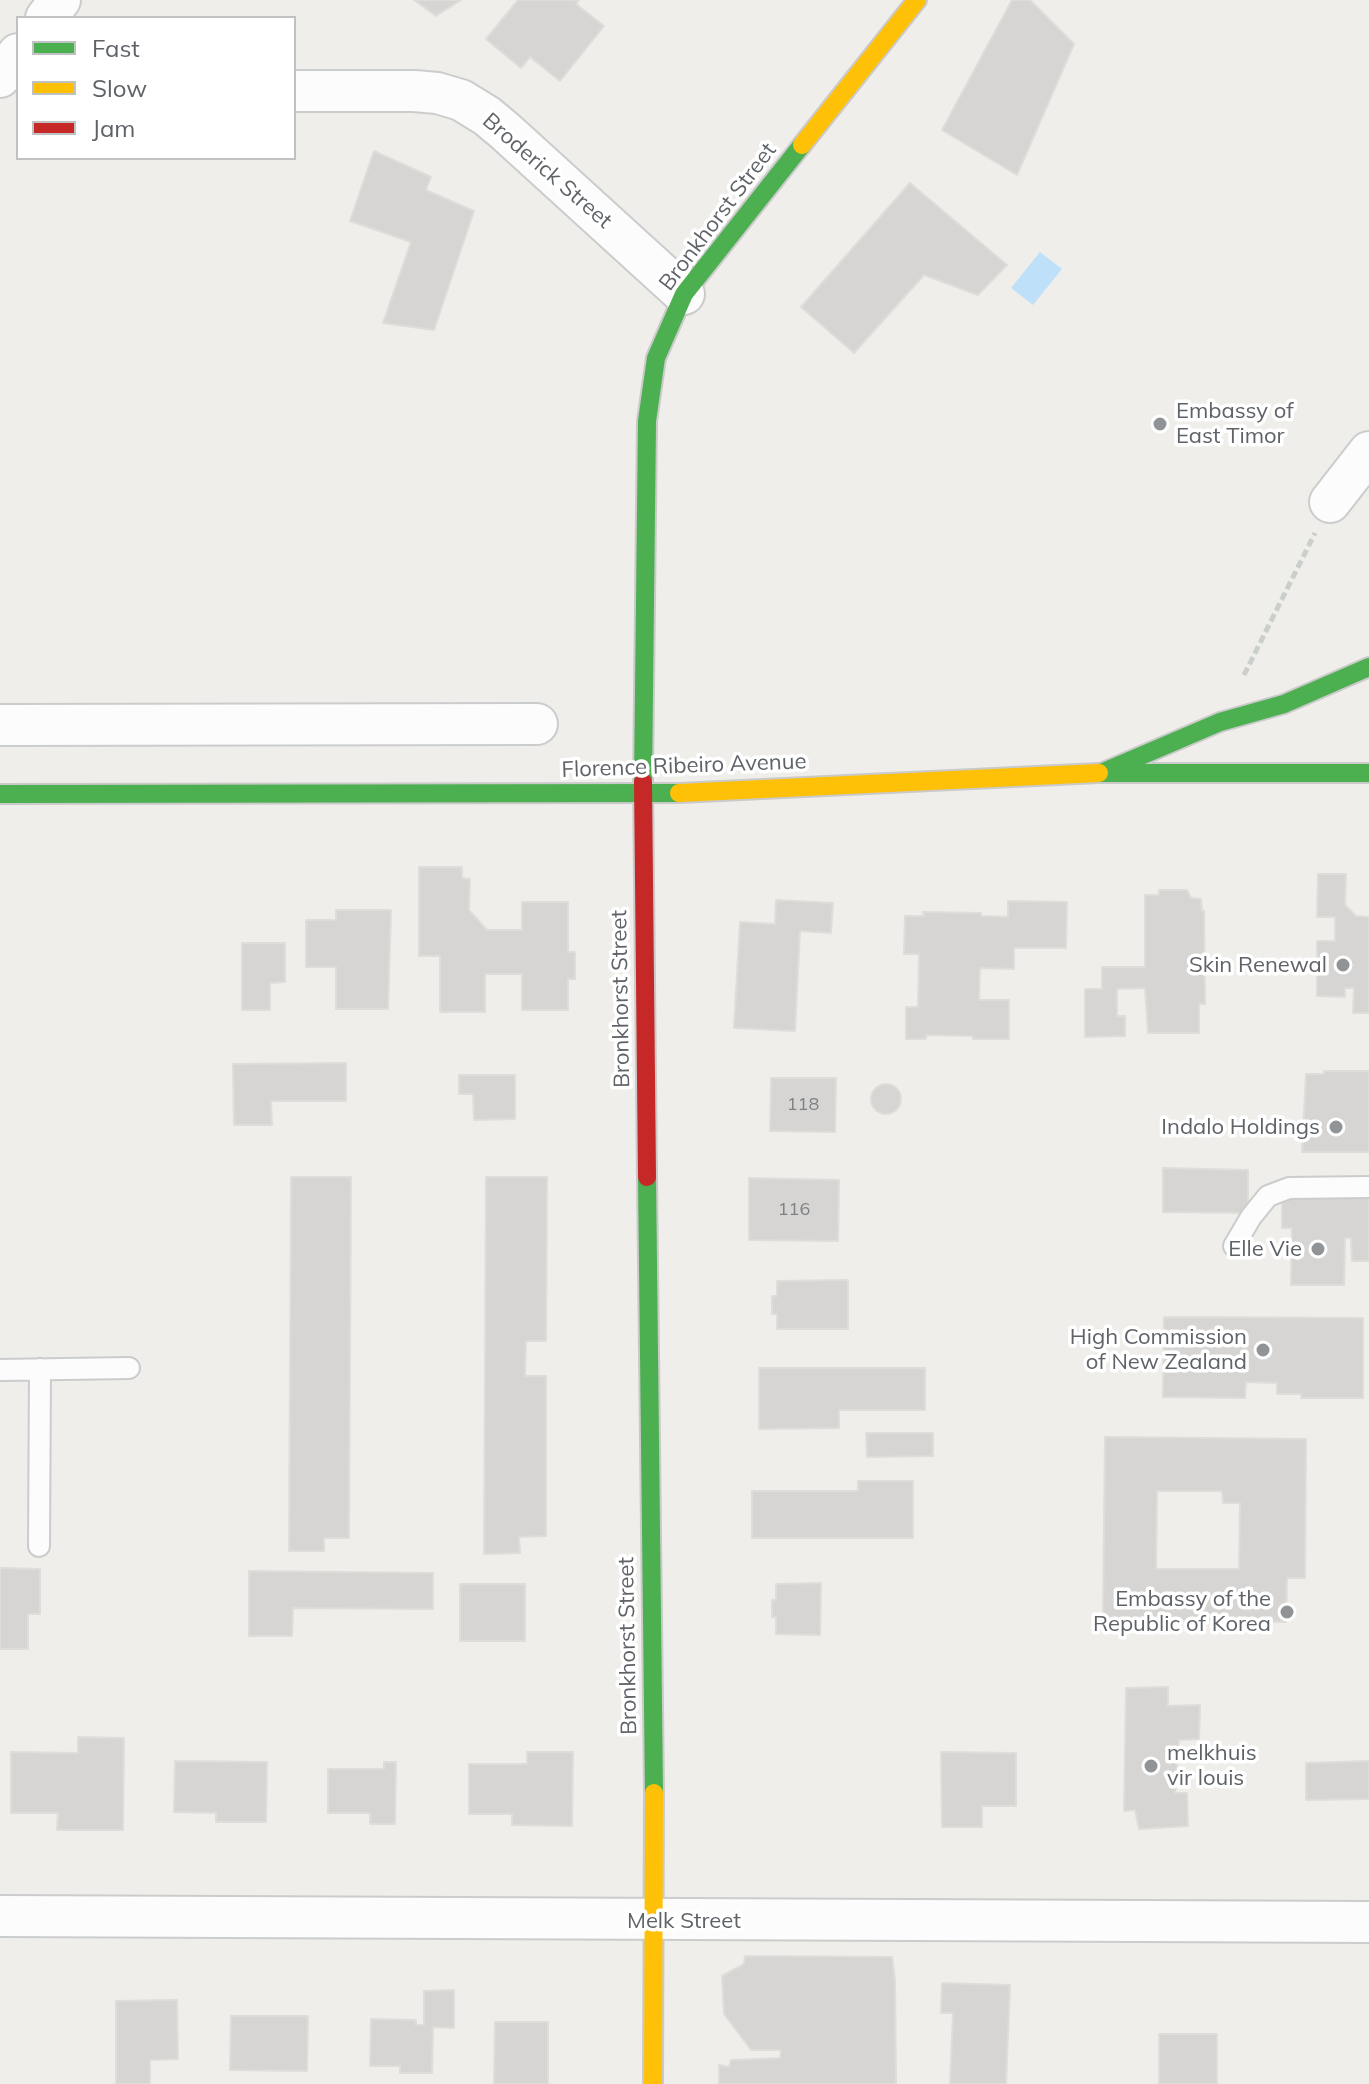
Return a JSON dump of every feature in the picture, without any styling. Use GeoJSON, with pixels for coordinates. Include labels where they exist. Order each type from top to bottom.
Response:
{"type":"FeatureCollection","features":[{"type":"Feature","properties":{"kind":"street"},"geometry":{"type":"LineString","coordinates":[[48,16],[60,0]]}},
{"type":"Feature","properties":{"kind":"street","name":"Bronkhorst Street"},"geometry":{"type":"LineString","coordinates":[[653,2084],[655,1921],[643,795],[648,405],[656,358],[684,294],[917,0]]}},
{"type":"Feature","properties":{"kind":"street"},"geometry":{"type":"LineString","coordinates":[[0,77],[16,57]]}},
{"type":"Feature","properties":{"kind":"street","name":"Broderick Street"},"geometry":{"type":"LineString","coordinates":[[296,91],[414,91],[461,100],[505,131],[684,294]]}},
{"type":"Feature","properties":{"kind":"street"},"geometry":{"type":"LineString","coordinates":[[1330,502],[1369,452]]}},
{"type":"Feature","properties":{"kind":"street"},"geometry":{"type":"LineString","coordinates":[[1101,773],[1220,722],[1284,704],[1369,667]]}},
{"type":"Feature","properties":{"kind":"street"},"geometry":{"type":"LineString","coordinates":[[0,725],[537,724]]}},
{"type":"Feature","properties":{"kind":"street","name":"Florence Ribeiro Avenue"},"geometry":{"type":"LineString","coordinates":[[0,794],[643,795],[1101,773],[1369,773]]}},
{"type":"Feature","properties":{"kind":"street","name":"Melk Street"},"geometry":{"type":"LineString","coordinates":[[0,1916],[1369,1922]]}},
{"type":"Feature","properties":{"kind":"lane"},"geometry":{"type":"LineString","coordinates":[[1234,1246],[1268,1196],[1289,1188],[1369,1187]]}},
{"type":"Feature","properties":{"kind":"lane"},"geometry":{"type":"LineString","coordinates":[[0,1370],[129,1368]]}},
{"type":"Feature","properties":{"kind":"lane"},"geometry":{"type":"LineString","coordinates":[[39,1546],[40,1369]]}},
{"type":"Feature","properties":{"kind":"path"},"geometry":{"type":"LineString","coordinates":[[1220,722],[1330,502]]}},
{"type":"Feature","properties":{"kind":"water"},"geometry":{"type":"Polygon","coordinates":[[[1040,252],[1062,269],[1033,305],[1011,288],[1040,252]]]}},
{"type":"Feature","properties":{"kind":"building"},"geometry":{"type":"Polygon","coordinates":[[[414,0],[461,0],[436,16],[414,0]]]}},
{"type":"Feature","properties":{"kind":"building"},"geometry":{"type":"Polygon","coordinates":[[[518,0],[579,0],[576,4],[604,26],[560,81],[530,57],[521,68],[486,39],[518,0]]]}},
{"type":"Feature","properties":{"kind":"building"},"geometry":{"type":"Polygon","coordinates":[[[1012,0],[1030,0],[1074,44],[1017,175],[942,130],[1012,0]]]}},
{"type":"Feature","properties":{"kind":"building"},"geometry":{"type":"Polygon","coordinates":[[[374,151],[431,177],[426,190],[474,211],[434,330],[383,323],[411,242],[350,221],[374,151]]]}},
{"type":"Feature","properties":{"kind":"building"},"geometry":{"type":"Polygon","coordinates":[[[910,183],[1007,265],[978,295],[924,275],[854,353],[801,307],[910,183]]]}},
{"type":"Feature","properties":{"kind":"building"},"geometry":{"type":"Polygon","coordinates":[[[419,867],[462,867],[462,878],[470,879],[469,910],[487,930],[522,930],[522,902],[568,902],[568,952],[575,952],[575,979],[568,979],[568,1010],[522,1010],[522,974],[485,974],[485,1012],[440,1012],[440,956],[419,956],[419,867]]]}},
{"type":"Feature","properties":{"kind":"building","name":"Skin Renewal"},"geometry":{"type":"Polygon","coordinates":[[[1318,874],[1346,874],[1345,905],[1356,916],[1369,917],[1369,1013],[1353,1013],[1354,988],[1345,988],[1345,997],[1317,996],[1317,941],[1335,941],[1335,917],[1317,917],[1318,874]]]}},
{"type":"Feature","properties":{"kind":"building"},"geometry":{"type":"Polygon","coordinates":[[[1159,890],[1187,890],[1191,898],[1201,899],[1204,911],[1205,1004],[1199,1004],[1199,1033],[1148,1033],[1145,988],[1117,989],[1117,1016],[1125,1016],[1125,1036],[1085,1037],[1085,989],[1102,989],[1102,967],[1145,967],[1145,895],[1159,895],[1159,890]]]}},
{"type":"Feature","properties":{"kind":"building"},"geometry":{"type":"Polygon","coordinates":[[[776,900],[833,903],[831,933],[800,931],[795,1031],[734,1028],[740,922],[775,924],[776,900]]]}},
{"type":"Feature","properties":{"kind":"building"},"geometry":{"type":"Polygon","coordinates":[[[1008,901],[1067,902],[1066,948],[1014,948],[1014,969],[980,968],[979,1000],[1009,1000],[1009,1039],[926,1035],[926,1039],[906,1039],[906,1007],[918,1007],[919,954],[904,954],[905,916],[924,916],[923,912],[981,913],[981,916],[1008,917],[1008,901]]]}},
{"type":"Feature","properties":{"kind":"building"},"geometry":{"type":"Polygon","coordinates":[[[336,910],[391,910],[388,1009],[336,1009],[336,967],[306,967],[306,920],[336,920],[336,910]]]}},
{"type":"Feature","properties":{"kind":"building"},"geometry":{"type":"Polygon","coordinates":[[[242,943],[285,943],[285,982],[270,983],[270,1010],[242,1010],[242,943]]]}},
{"type":"Feature","properties":{"kind":"building"},"geometry":{"type":"Polygon","coordinates":[[[346,1063],[346,1101],[271,1101],[272,1125],[234,1125],[233,1064],[346,1063]]]}},
{"type":"Feature","properties":{"kind":"building","name":"Indalo Holdings"},"geometry":{"type":"Polygon","coordinates":[[[1324,1071],[1369,1071],[1369,1152],[1302,1152],[1306,1074],[1324,1074],[1324,1071]]]}},
{"type":"Feature","properties":{"kind":"building"},"geometry":{"type":"Polygon","coordinates":[[[459,1075],[515,1075],[515,1119],[474,1120],[473,1094],[459,1094],[459,1075]]]}},
{"type":"Feature","properties":{"kind":"building"},"geometry":{"type":"Polygon","coordinates":[[[771,1078],[836,1078],[835,1132],[770,1131],[771,1078]]]}},
{"type":"Feature","properties":{"kind":"building"},"geometry":{"type":"Polygon","coordinates":[[[886,1084],[897,1088],[901,1099],[897,1110],[886,1114],[875,1110],[871,1099],[875,1088],[886,1084]]]}},
{"type":"Feature","properties":{"kind":"building"},"geometry":{"type":"Polygon","coordinates":[[[1163,1168],[1248,1170],[1248,1213],[1163,1212],[1163,1168]]]}},
{"type":"Feature","properties":{"kind":"building"},"geometry":{"type":"Polygon","coordinates":[[[291,1177],[351,1177],[349,1538],[324,1538],[324,1551],[289,1551],[291,1177]]]}},
{"type":"Feature","properties":{"kind":"building"},"geometry":{"type":"Polygon","coordinates":[[[486,1177],[547,1177],[546,1341],[526,1341],[525,1376],[546,1376],[546,1536],[519,1537],[520,1553],[484,1554],[486,1177]]]}},
{"type":"Feature","properties":{"kind":"building"},"geometry":{"type":"Polygon","coordinates":[[[749,1178],[839,1180],[838,1241],[749,1240],[749,1178]]]}},
{"type":"Feature","properties":{"kind":"building","name":"Elle Vie"},"geometry":{"type":"Polygon","coordinates":[[[1369,1195],[1369,1261],[1352,1261],[1351,1238],[1345,1238],[1344,1285],[1291,1285],[1292,1228],[1282,1228],[1282,1197],[1369,1195]]]}},
{"type":"Feature","properties":{"kind":"building"},"geometry":{"type":"Polygon","coordinates":[[[848,1280],[848,1329],[777,1329],[777,1314],[772,1314],[772,1296],[777,1296],[777,1281],[848,1280]]]}},
{"type":"Feature","properties":{"kind":"building","name":"High Commission of New Zealand"},"geometry":{"type":"Polygon","coordinates":[[[1164,1317],[1363,1318],[1363,1398],[1301,1398],[1301,1394],[1277,1394],[1277,1383],[1246,1382],[1245,1398],[1163,1397],[1164,1317]]]}},
{"type":"Feature","properties":{"kind":"building"},"geometry":{"type":"Polygon","coordinates":[[[759,1368],[925,1368],[925,1410],[839,1410],[839,1428],[759,1429],[759,1368]]]}},
{"type":"Feature","properties":{"kind":"building"},"geometry":{"type":"Polygon","coordinates":[[[866,1433],[933,1433],[933,1456],[867,1457],[866,1433]]]}},
{"type":"Feature","properties":{"kind":"building"},"geometry":{"type":"Polygon","coordinates":[[[1105,1437],[1306,1439],[1305,1578],[1287,1578],[1286,1622],[1103,1620],[1105,1437]],[[1157,1491],[1156,1569],[1239,1569],[1240,1503],[1223,1503],[1222,1491],[1157,1491]]]}},
{"type":"Feature","properties":{"kind":"building"},"geometry":{"type":"Polygon","coordinates":[[[858,1481],[913,1481],[913,1538],[752,1538],[752,1491],[858,1491],[858,1481]]]}},
{"type":"Feature","properties":{"kind":"building"},"geometry":{"type":"Polygon","coordinates":[[[0,1568],[40,1569],[40,1614],[28,1614],[28,1649],[0,1649],[0,1568]]]}},
{"type":"Feature","properties":{"kind":"building"},"geometry":{"type":"Polygon","coordinates":[[[249,1571],[433,1573],[433,1609],[293,1608],[292,1636],[249,1636],[249,1571]]]}},
{"type":"Feature","properties":{"kind":"building"},"geometry":{"type":"Polygon","coordinates":[[[821,1583],[820,1635],[776,1634],[772,1600],[776,1600],[776,1584],[821,1583]]]}},
{"type":"Feature","properties":{"kind":"building"},"geometry":{"type":"Polygon","coordinates":[[[460,1584],[525,1584],[525,1641],[460,1641],[460,1584]]]}},
{"type":"Feature","properties":{"kind":"building","name":"melkhuis vir louis"},"geometry":{"type":"Polygon","coordinates":[[[1168,1687],[1168,1706],[1200,1705],[1199,1739],[1179,1740],[1175,1793],[1187,1793],[1188,1826],[1139,1829],[1135,1810],[1124,1811],[1126,1688],[1168,1687]]]}},
{"type":"Feature","properties":{"kind":"building"},"geometry":{"type":"Polygon","coordinates":[[[78,1737],[124,1738],[123,1830],[57,1830],[58,1813],[11,1813],[11,1752],[78,1753],[78,1737]]]}},
{"type":"Feature","properties":{"kind":"building"},"geometry":{"type":"Polygon","coordinates":[[[527,1752],[573,1752],[572,1826],[512,1825],[512,1814],[469,1814],[469,1764],[527,1764],[527,1752]]]}},
{"type":"Feature","properties":{"kind":"building"},"geometry":{"type":"Polygon","coordinates":[[[941,1752],[1016,1753],[1016,1806],[982,1806],[982,1827],[942,1827],[941,1752]]]}},
{"type":"Feature","properties":{"kind":"building"},"geometry":{"type":"Polygon","coordinates":[[[175,1761],[267,1762],[266,1822],[216,1822],[216,1813],[174,1812],[175,1761]]]}},
{"type":"Feature","properties":{"kind":"building"},"geometry":{"type":"Polygon","coordinates":[[[1369,1761],[1369,1799],[1306,1800],[1306,1763],[1369,1761]]]}},
{"type":"Feature","properties":{"kind":"building"},"geometry":{"type":"Polygon","coordinates":[[[384,1762],[396,1762],[395,1824],[370,1824],[370,1813],[328,1813],[328,1769],[384,1769],[384,1762]]]}},
{"type":"Feature","properties":{"kind":"building"},"geometry":{"type":"Polygon","coordinates":[[[745,1956],[892,1957],[896,2084],[719,2084],[719,2065],[729,2067],[731,2060],[780,2058],[781,2050],[751,2050],[724,2014],[722,1976],[744,1964],[745,1956]]]}},
{"type":"Feature","properties":{"kind":"building"},"geometry":{"type":"Polygon","coordinates":[[[942,1983],[1010,1985],[1006,2084],[950,2084],[953,2013],[941,2013],[942,1983]]]}},
{"type":"Feature","properties":{"kind":"building"},"geometry":{"type":"Polygon","coordinates":[[[454,1990],[454,2028],[433,2027],[432,2073],[400,2073],[400,2066],[370,2066],[371,2019],[416,2020],[416,2025],[424,2025],[424,1991],[454,1990]]]}},
{"type":"Feature","properties":{"kind":"building"},"geometry":{"type":"Polygon","coordinates":[[[177,2000],[178,2059],[150,2060],[150,2084],[116,2084],[116,2001],[177,2000]]]}},
{"type":"Feature","properties":{"kind":"building"},"geometry":{"type":"Polygon","coordinates":[[[231,2016],[308,2016],[307,2071],[230,2070],[231,2016]]]}},
{"type":"Feature","properties":{"kind":"building"},"geometry":{"type":"Polygon","coordinates":[[[495,2022],[548,2022],[548,2084],[494,2084],[495,2022]]]}},
{"type":"Feature","properties":{"kind":"building"},"geometry":{"type":"Polygon","coordinates":[[[1159,2034],[1217,2034],[1217,2084],[1159,2084],[1159,2034]]]}},
{"type":"Feature","properties":{"kind":"traffic: fast"},"geometry":{"type":"LineString","coordinates":[[643,782],[647,421],[656,358],[684,294],[802,145]]}},
{"type":"Feature","properties":{"kind":"traffic: fast"},"geometry":{"type":"LineString","coordinates":[[1101,773],[1220,722],[1284,704],[1369,667]]}},
{"type":"Feature","properties":{"kind":"traffic: fast"},"geometry":{"type":"LineString","coordinates":[[1099,773],[1369,773]]}},
{"type":"Feature","properties":{"kind":"traffic: fast"},"geometry":{"type":"LineString","coordinates":[[0,794],[679,793]]}},
{"type":"Feature","properties":{"kind":"traffic: fast"},"geometry":{"type":"LineString","coordinates":[[647,1177],[654,1793]]}},
{"type":"Feature","properties":{"kind":"traffic: slow"},"geometry":{"type":"LineString","coordinates":[[802,145],[917,0]]}},
{"type":"Feature","properties":{"kind":"traffic: slow"},"geometry":{"type":"LineString","coordinates":[[679,793],[1099,773]]}},
{"type":"Feature","properties":{"kind":"traffic: slow"},"geometry":{"type":"LineString","coordinates":[[653,2084],[654,1793]]}},
{"type":"Feature","properties":{"kind":"traffic: jam"},"geometry":{"type":"LineString","coordinates":[[643,782],[647,1177]]}},
{"type":"Feature","properties":{"kind":"place","name":"Embassy of East Timor"},"geometry":{"type":"Point","coordinates":[1160,424]}},
{"type":"Feature","properties":{"kind":"place","name":"Skin Renewal"},"geometry":{"type":"Point","coordinates":[1343,965]}},
{"type":"Feature","properties":{"kind":"place","name":"Indalo Holdings"},"geometry":{"type":"Point","coordinates":[1336,1127]}},
{"type":"Feature","properties":{"kind":"place","name":"Elle Vie"},"geometry":{"type":"Point","coordinates":[1318,1249]}},
{"type":"Feature","properties":{"kind":"place","name":"High Commission of New Zealand"},"geometry":{"type":"Point","coordinates":[1263,1350]}},
{"type":"Feature","properties":{"kind":"place","name":"Embassy of the Republic of Korea"},"geometry":{"type":"Point","coordinates":[1287,1612]}},
{"type":"Feature","properties":{"kind":"place","name":"melkhuis vir louis"},"geometry":{"type":"Point","coordinates":[1151,1766]}}]}
